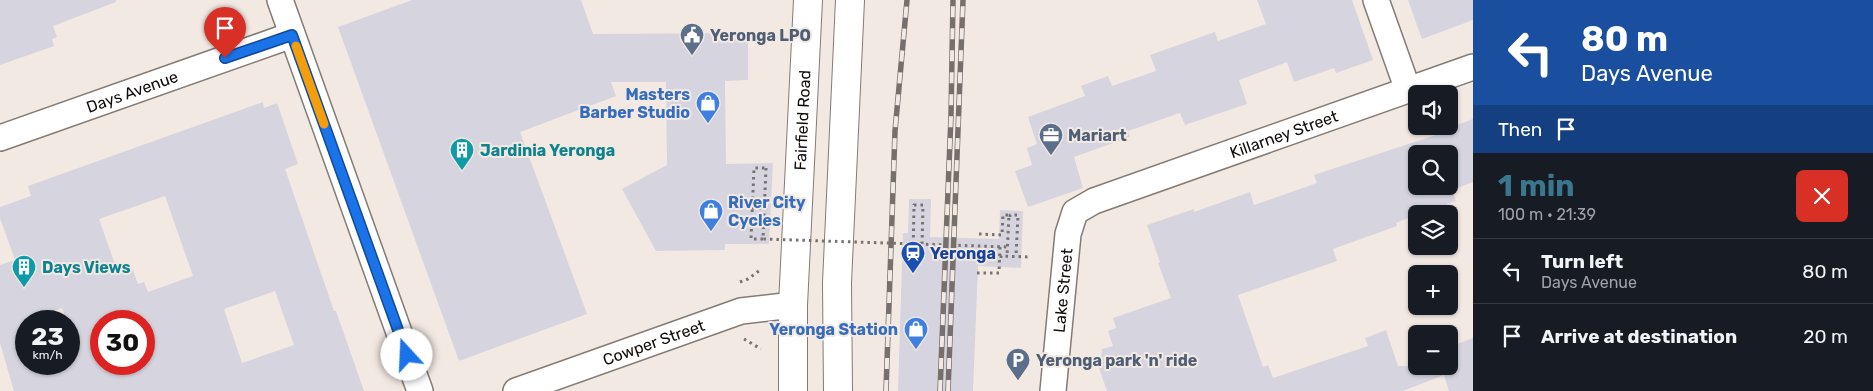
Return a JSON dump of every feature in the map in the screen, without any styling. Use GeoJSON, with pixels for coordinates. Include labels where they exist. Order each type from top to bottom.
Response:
{"type":"FeatureCollection","features":[{"type":"Feature","properties":{"kind":"main road","name":"Fairfield Road"},"geometry":{"type":"LineString","coordinates":[[793,391],[793,305],[808,0]]}},
{"type":"Feature","properties":{"kind":"main road"},"geometry":{"type":"LineString","coordinates":[[838,391],[837,283],[850,0]]}},
{"type":"Feature","properties":{"kind":"street"},"geometry":{"type":"LineString","coordinates":[[280,0],[420,391]]}},
{"type":"Feature","properties":{"kind":"street"},"geometry":{"type":"LineString","coordinates":[[1376,0],[1408,90]]}},
{"type":"Feature","properties":{"kind":"street","name":"Days Avenue"},"geometry":{"type":"LineString","coordinates":[[0,138],[292,35]]}},
{"type":"Feature","properties":{"kind":"street","name":"Killarney Street"},"geometry":{"type":"LineString","coordinates":[[1422,85],[1473,67]]}},
{"type":"Feature","properties":{"kind":"street","name":"Killarney Street"},"geometry":{"type":"LineString","coordinates":[[1094,201],[1408,90]]}},
{"type":"Feature","properties":{"kind":"street","name":"Lake Street"},"geometry":{"type":"LineString","coordinates":[[1053,391],[1068,234],[1075,212],[1094,201]]}},
{"type":"Feature","properties":{"kind":"street","name":"Cowper Street"},"geometry":{"type":"LineString","coordinates":[[516,391],[741,311],[793,305]]}},
{"type":"Feature","properties":{"kind":"path"},"geometry":{"type":"LineString","coordinates":[[763,239],[766,168],[754,168],[751,239],[1009,247],[1010,215],[1018,216],[1016,256]]}},
{"type":"Feature","properties":{"kind":"path"},"geometry":{"type":"LineString","coordinates":[[913,257],[914,205],[923,205],[922,244]]}},
{"type":"Feature","properties":{"kind":"path"},"geometry":{"type":"LineString","coordinates":[[752,208],[779,209]]}},
{"type":"Feature","properties":{"kind":"path"},"geometry":{"type":"LineString","coordinates":[[979,234],[1002,235],[1003,215],[1009,215],[1007,256]]}},
{"type":"Feature","properties":{"kind":"path"},"geometry":{"type":"LineString","coordinates":[[913,243],[919,241]]}},
{"type":"Feature","properties":{"kind":"path"},"geometry":{"type":"LineString","coordinates":[[977,273],[999,273],[1000,247]]}},
{"type":"Feature","properties":{"kind":"path"},"geometry":{"type":"LineString","coordinates":[[1000,261],[1001,256],[1030,257]]}},
{"type":"Feature","properties":{"kind":"path"},"geometry":{"type":"LineString","coordinates":[[737,340],[749,341],[761,349]]}},
{"type":"Feature","properties":{"kind":"building"},"geometry":{"type":"Polygon","coordinates":[[[0,0],[116,0],[116,2],[53,26],[57,37],[52,39],[54,46],[0,65],[0,0]]]}},
{"type":"Feature","properties":{"kind":"building"},"geometry":{"type":"Polygon","coordinates":[[[412,0],[581,0],[593,34],[748,33],[748,80],[725,81],[726,164],[773,163],[769,244],[725,244],[725,250],[656,251],[622,189],[667,165],[666,82],[611,82],[616,96],[520,132],[587,314],[459,361],[338,27],[412,0]]]}},
{"type":"Feature","properties":{"kind":"building"},"geometry":{"type":"Polygon","coordinates":[[[1257,0],[1352,0],[1373,60],[1336,73],[1334,68],[1294,82],[1287,62],[1239,80],[1247,104],[1185,125],[1180,113],[1128,131],[1130,137],[1074,157],[1083,188],[1028,207],[1015,171],[1032,165],[1027,148],[1037,144],[1028,117],[1085,96],[1081,86],[1108,76],[1112,86],[1156,71],[1150,55],[1215,32],[1218,41],[1266,24],[1257,0]]]}},
{"type":"Feature","properties":{"kind":"building"},"geometry":{"type":"Polygon","coordinates":[[[1408,0],[1473,0],[1473,20],[1422,39],[1408,0]]]}},
{"type":"Feature","properties":{"kind":"building"},"geometry":{"type":"Polygon","coordinates":[[[263,102],[264,108],[277,103],[298,164],[285,169],[364,391],[14,391],[0,343],[0,265],[15,260],[0,218],[0,207],[31,196],[28,186],[263,102]],[[165,196],[99,219],[118,273],[132,268],[138,284],[144,282],[148,292],[193,276],[165,196]],[[275,291],[224,309],[242,363],[294,345],[275,291]]]}},
{"type":"Feature","properties":{"kind":"building"},"geometry":{"type":"Polygon","coordinates":[[[1473,119],[1473,182],[1458,188],[1458,145],[1408,145],[1408,195],[1454,195],[1456,201],[1447,205],[1408,205],[1408,218],[1396,223],[1397,226],[1333,249],[1337,261],[1238,295],[1263,367],[1268,365],[1273,378],[1368,346],[1365,338],[1386,330],[1398,366],[1408,366],[1408,375],[1444,375],[1403,391],[1107,391],[1099,368],[1102,349],[1113,346],[1108,331],[1116,328],[1113,318],[1171,298],[1147,225],[1194,209],[1194,212],[1250,192],[1254,205],[1317,183],[1314,175],[1436,135],[1458,135],[1458,125],[1473,119]]]}},
{"type":"Feature","properties":{"kind":"building"},"geometry":{"type":"Polygon","coordinates":[[[909,199],[931,199],[930,237],[999,239],[1000,210],[1023,211],[1021,268],[978,266],[973,391],[898,391],[903,233],[908,233],[909,199]]]}},
{"type":"Feature","properties":{"kind":"building"},"geometry":{"type":"Polygon","coordinates":[[[1473,338],[1473,391],[1449,391],[1444,375],[1458,375],[1458,344],[1473,338]]]}},
{"type":"Feature","properties":{"kind":"railway"},"geometry":{"type":"LineString","coordinates":[[886,391],[895,131],[907,0]]}},
{"type":"Feature","properties":{"kind":"railway"},"geometry":{"type":"LineString","coordinates":[[940,391],[951,116],[953,0]]}},
{"type":"Feature","properties":{"kind":"railway"},"geometry":{"type":"LineString","coordinates":[[948,391],[963,0]]}},
{"type":"Feature","properties":{"kind":"slow traffic"},"geometry":{"type":"LineString","coordinates":[[296,46],[324,124]]}},
{"type":"Feature","properties":{"kind":"place","name":"Yeronga LPO"},"geometry":{"type":"Point","coordinates":[692,56]}},
{"type":"Feature","properties":{"kind":"place","name":"Masters Barber Studio"},"geometry":{"type":"Point","coordinates":[708,124]}},
{"type":"Feature","properties":{"kind":"place","name":"Mariart"},"geometry":{"type":"Point","coordinates":[1051,156]}},
{"type":"Feature","properties":{"kind":"place","name":"Jardinia Yeronga"},"geometry":{"type":"Point","coordinates":[462,171]}},
{"type":"Feature","properties":{"kind":"place","name":"River City Cycles"},"geometry":{"type":"Point","coordinates":[711,232]}},
{"type":"Feature","properties":{"kind":"place","name":"Yeronga"},"geometry":{"type":"Point","coordinates":[913,274]}},
{"type":"Feature","properties":{"kind":"place","name":"Days Views"},"geometry":{"type":"Point","coordinates":[24,288]}},
{"type":"Feature","properties":{"kind":"place","name":"Yeronga Station"},"geometry":{"type":"Point","coordinates":[916,350]}},
{"type":"Feature","properties":{"kind":"place","name":"Yeronga park 'n' ride"},"geometry":{"type":"Point","coordinates":[1018,381]}},
{"type":"Feature","properties":{"kind":"route"},"geometry":{"type":"LineString","coordinates":[[225,58],[292,35],[407,355]]}}]}
